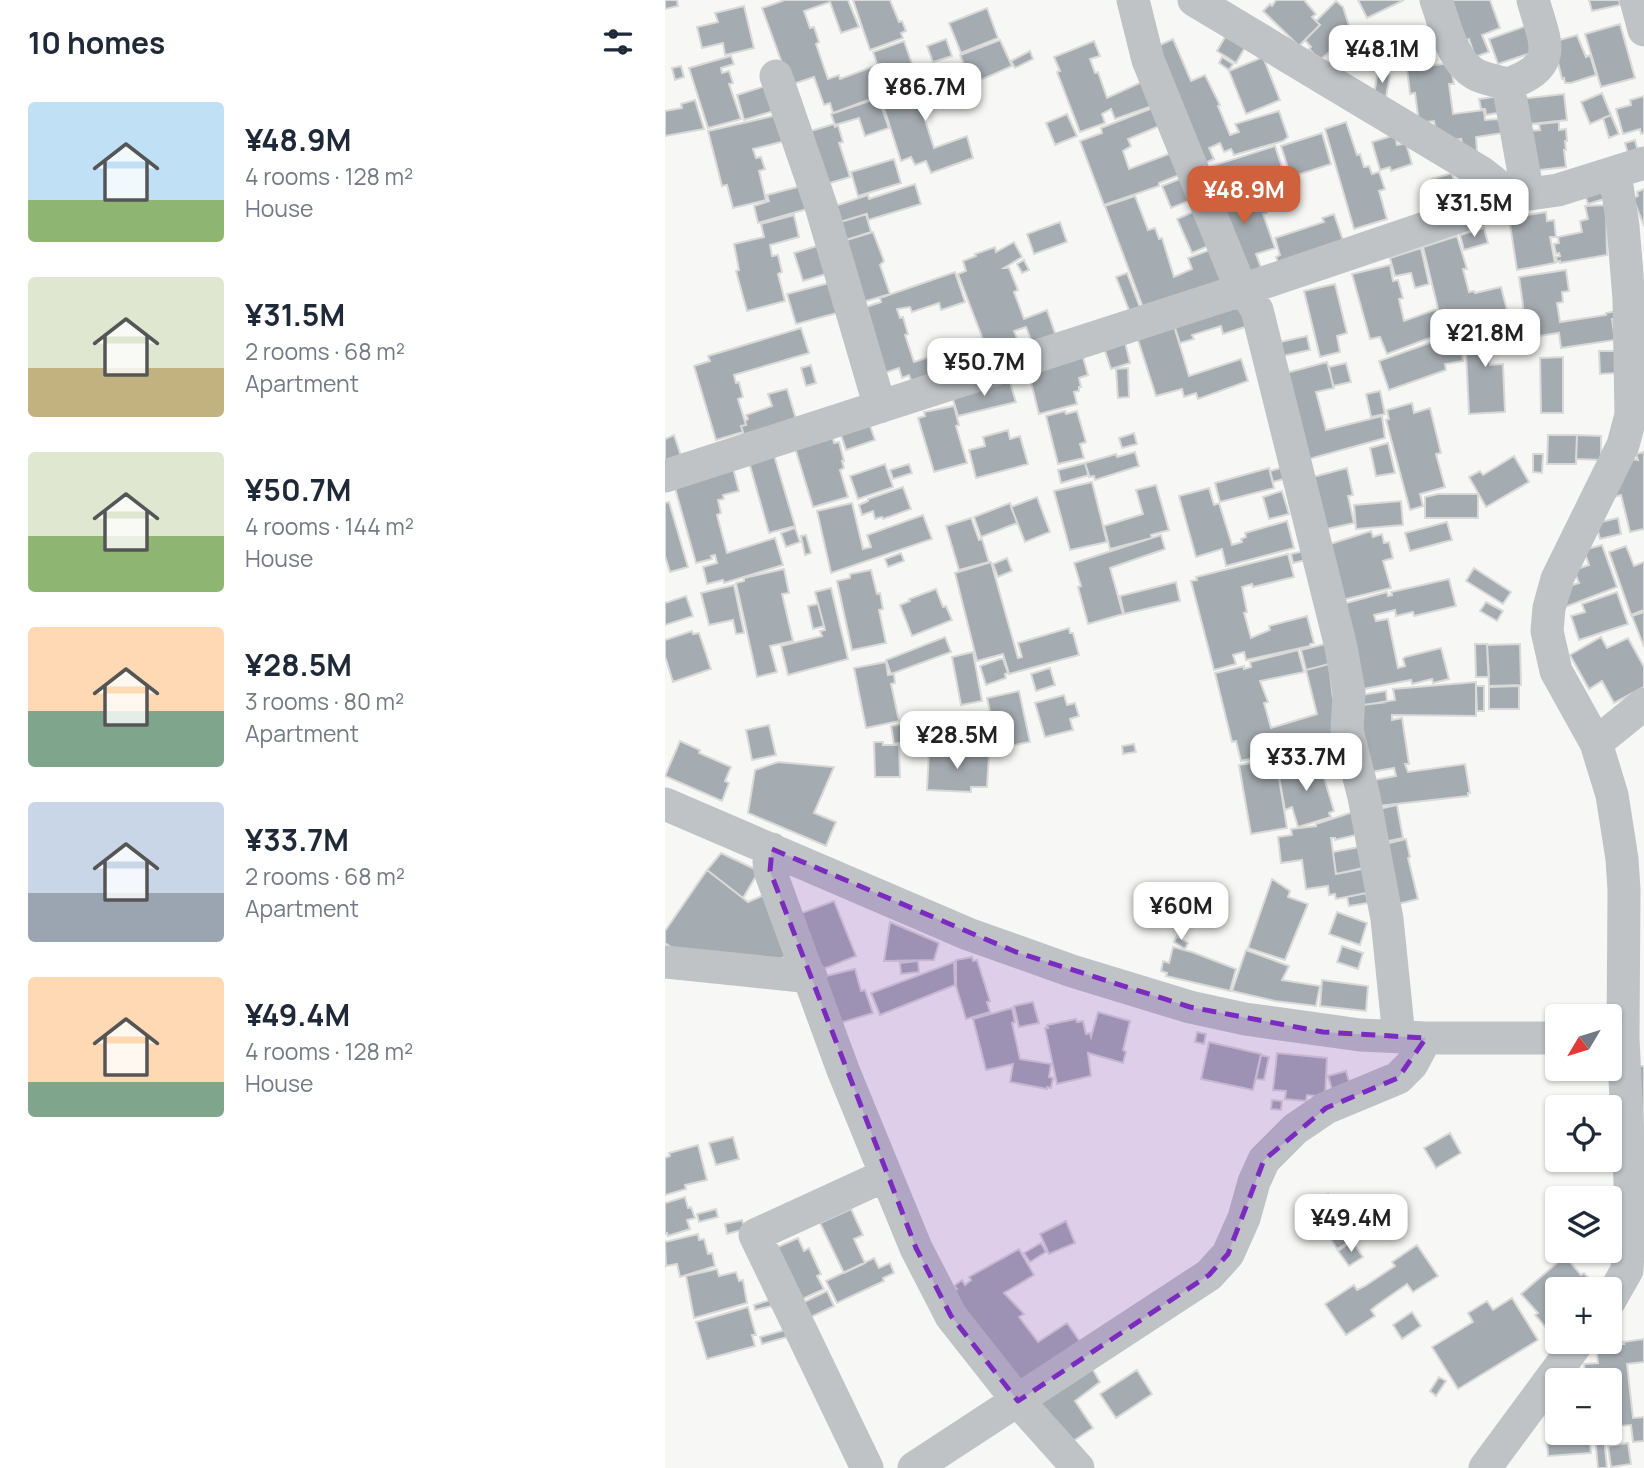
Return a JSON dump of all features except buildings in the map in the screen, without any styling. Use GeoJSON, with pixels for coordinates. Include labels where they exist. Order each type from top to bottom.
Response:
{"type":"FeatureCollection","features":[{"type":"Feature","properties":{"kind":"street"},"geometry":{"type":"LineString","coordinates":[[914,1468],[1209,1275],[1228,1254],[1264,1160],[1295,1129],[1326,1108],[1398,1078],[1412,1064],[1412,1037],[1364,797],[1347,730],[1349,692],[1341,647],[1257,310],[1236,277],[1147,60],[1133,0]]}},
{"type":"Feature","properties":{"kind":"street"},"geometry":{"type":"LineString","coordinates":[[1194,0],[1304,64],[1482,173],[1500,187],[1523,195]]}},
{"type":"Feature","properties":{"kind":"street"},"geometry":{"type":"LineString","coordinates":[[1436,0],[1455,52],[1465,66],[1476,75],[1508,84],[1524,78],[1541,63],[1547,47],[1533,0]]}},
{"type":"Feature","properties":{"kind":"street"},"geometry":{"type":"LineString","coordinates":[[1636,0],[1644,30]]}},
{"type":"Feature","properties":{"kind":"street"},"geometry":{"type":"LineString","coordinates":[[776,76],[821,206],[880,407]]}},
{"type":"Feature","properties":{"kind":"street"},"geometry":{"type":"LineString","coordinates":[[1508,84],[1526,184],[1523,195]]}},
{"type":"Feature","properties":{"kind":"street"},"geometry":{"type":"LineString","coordinates":[[665,476],[1245,289],[1523,195],[1558,190],[1629,168],[1623,226],[1629,299],[1632,415],[1623,445],[1557,579],[1549,608],[1547,631],[1556,671],[1596,743],[1612,795],[1625,890],[1626,1038],[1636,1150],[1627,1270],[1622,1279]]}},
{"type":"Feature","properties":{"kind":"street"},"geometry":{"type":"LineString","coordinates":[[1596,743],[1644,704]]}},
{"type":"Feature","properties":{"kind":"street"},"geometry":{"type":"LineString","coordinates":[[668,811],[772,849],[980,939],[1190,1007],[1323,1031],[1412,1037],[1545,1038]]}},
{"type":"Feature","properties":{"kind":"street"},"geometry":{"type":"LineString","coordinates":[[772,849],[770,871],[843,1070],[916,1248],[951,1316],[1018,1401],[1078,1468]]}},
{"type":"Feature","properties":{"kind":"street"},"geometry":{"type":"LineString","coordinates":[[665,962],[811,977]]}},
{"type":"Feature","properties":{"kind":"street"},"geometry":{"type":"LineString","coordinates":[[867,1468],[755,1235],[885,1175]]}},
{"type":"Feature","properties":{"kind":"street"},"geometry":{"type":"LineString","coordinates":[[1485,1468],[1569,1354]]}},
{"type":"Feature","properties":{"kind":"highlighted area"},"geometry":{"type":"Polygon","coordinates":[[[772,849],[1016,952],[1190,1007],[1323,1032],[1426,1038],[1398,1078],[1326,1108],[1264,1160],[1228,1254],[1209,1275],[1018,1401],[951,1316],[916,1248],[770,871],[772,849]]]}}]}
